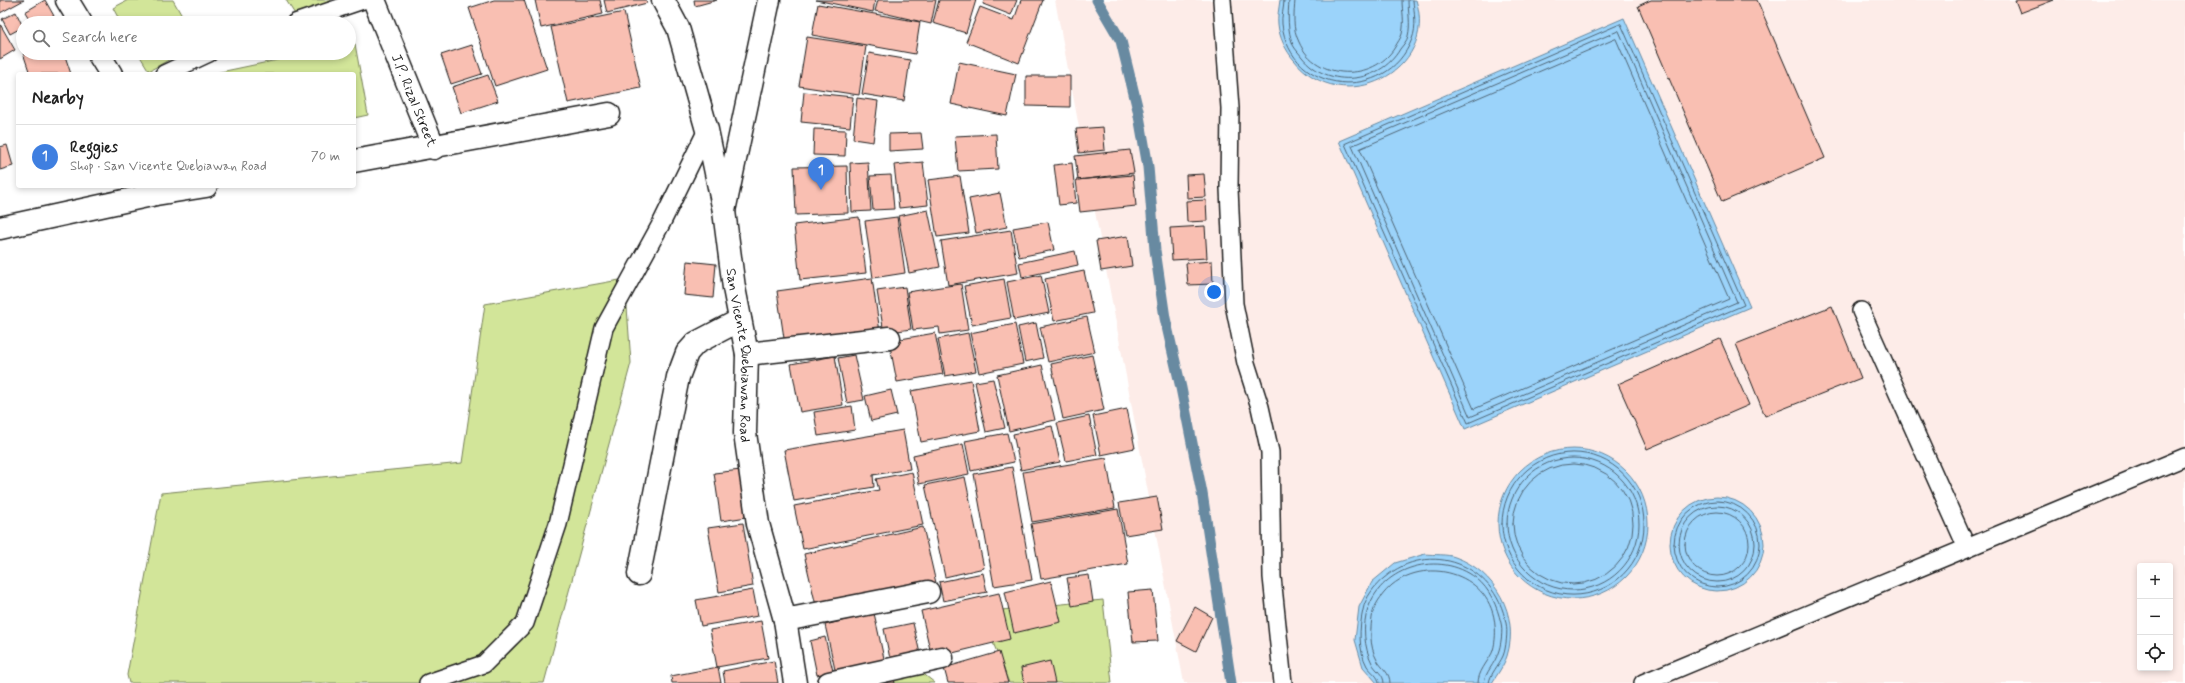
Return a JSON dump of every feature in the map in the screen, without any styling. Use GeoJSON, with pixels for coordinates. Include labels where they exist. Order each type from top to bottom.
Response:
{"type":"FeatureCollection","features":[{"type":"Feature","properties":{"kind":"street"},"geometry":{"type":"LineString","coordinates":[[67,0],[77,16]]}},
{"type":"Feature","properties":{"kind":"street","name":"J.P. Rizal Street"},"geometry":{"type":"LineString","coordinates":[[356,161],[434,148],[374,0]]}},
{"type":"Feature","properties":{"kind":"street","name":"San Vicente Quebiawan Road"},"geometry":{"type":"LineString","coordinates":[[663,0],[678,28],[707,130],[724,211],[740,320],[747,354],[745,433],[758,524],[785,620],[795,683]]}},
{"type":"Feature","properties":{"kind":"street"},"geometry":{"type":"LineString","coordinates":[[724,211],[769,0]]}},
{"type":"Feature","properties":{"kind":"street"},"geometry":{"type":"LineString","coordinates":[[102,60],[110,72]]}},
{"type":"Feature","properties":{"kind":"street"},"geometry":{"type":"LineString","coordinates":[[434,148],[609,114]]}},
{"type":"Feature","properties":{"kind":"street"},"geometry":{"type":"LineString","coordinates":[[0,228],[154,190],[180,188]]}},
{"type":"Feature","properties":{"kind":"street"},"geometry":{"type":"LineString","coordinates":[[640,574],[678,377],[687,353],[696,343],[740,320]]}},
{"type":"Feature","properties":{"kind":"street"},"geometry":{"type":"LineString","coordinates":[[747,354],[889,338]]}},
{"type":"Feature","properties":{"kind":"street"},"geometry":{"type":"LineString","coordinates":[[785,620],[928,592]]}},
{"type":"Feature","properties":{"kind":"street"},"geometry":{"type":"LineString","coordinates":[[829,683],[942,658]]}},
{"type":"Feature","properties":{"kind":"lane"},"geometry":{"type":"LineString","coordinates":[[316,16],[363,0]]}},
{"type":"Feature","properties":{"kind":"lane"},"geometry":{"type":"LineString","coordinates":[[1222,0],[1230,108],[1230,188],[1234,304],[1246,363],[1260,406],[1270,452],[1272,577],[1283,683]]}},
{"type":"Feature","properties":{"kind":"lane"},"geometry":{"type":"LineString","coordinates":[[168,72],[194,60]]}},
{"type":"Feature","properties":{"kind":"lane"},"geometry":{"type":"LineString","coordinates":[[428,683],[484,664],[526,623],[558,524],[604,328],[661,224],[707,130]]}},
{"type":"Feature","properties":{"kind":"lane"},"geometry":{"type":"LineString","coordinates":[[1861,311],[1967,548]]}},
{"type":"Feature","properties":{"kind":"lane"},"geometry":{"type":"LineString","coordinates":[[1643,683],[2185,457]]}},
{"type":"Feature","properties":{"kind":"shaded area"},"geometry":{"type":"Polygon","coordinates":[[[1055,0],[2185,0],[2185,683],[1184,683],[1055,0]]]}},
{"type":"Feature","properties":{"kind":"green space"},"geometry":{"type":"Polygon","coordinates":[[[128,0],[173,0],[182,16],[117,16],[113,8],[128,0]]]}},
{"type":"Feature","properties":{"kind":"green space"},"geometry":{"type":"Polygon","coordinates":[[[286,0],[331,0],[303,16],[296,16],[286,0]]]}},
{"type":"Feature","properties":{"kind":"green space"},"geometry":{"type":"Polygon","coordinates":[[[356,49],[368,115],[356,118],[356,72],[221,72],[278,60],[356,60],[356,49]]]}},
{"type":"Feature","properties":{"kind":"green space"},"geometry":{"type":"Polygon","coordinates":[[[142,60],[169,60],[149,71],[142,60]]]}},
{"type":"Feature","properties":{"kind":"green space"},"geometry":{"type":"Polygon","coordinates":[[[625,279],[631,363],[544,683],[129,683],[127,675],[161,493],[462,463],[485,304],[625,279]]]}},
{"type":"Feature","properties":{"kind":"green space"},"geometry":{"type":"Polygon","coordinates":[[[1103,600],[1112,683],[1009,683],[981,612],[1103,600]]]}},
{"type":"Feature","properties":{"kind":"green space"},"geometry":{"type":"Polygon","coordinates":[[[912,665],[935,683],[892,683],[889,672],[912,665]]]}},
{"type":"Feature","properties":{"kind":"water"},"geometry":{"type":"Polygon","coordinates":[[[1280,0],[1416,0],[1419,25],[1413,48],[1400,66],[1382,79],[1360,86],[1337,86],[1314,78],[1294,60],[1283,44],[1278,18],[1280,0]]]}},
{"type":"Feature","properties":{"kind":"water"},"geometry":{"type":"Polygon","coordinates":[[[1624,18],[1750,307],[1465,429],[1339,141],[1624,18]]]}},
{"type":"Feature","properties":{"kind":"water"},"geometry":{"type":"Polygon","coordinates":[[[1573,449],[1595,452],[1615,462],[1626,471],[1635,482],[1645,502],[1648,524],[1645,546],[1635,566],[1626,577],[1615,586],[1595,596],[1573,599],[1551,596],[1531,586],[1520,577],[1511,566],[1501,546],[1498,524],[1501,502],[1511,482],[1520,471],[1531,462],[1551,452],[1573,449]]]}},
{"type":"Feature","properties":{"kind":"water"},"geometry":{"type":"Polygon","coordinates":[[[1717,497],[1735,500],[1751,510],[1761,526],[1764,544],[1761,562],[1751,578],[1735,588],[1717,591],[1699,588],[1683,578],[1673,562],[1670,544],[1673,526],[1683,510],[1699,500],[1717,497]]]}},
{"type":"Feature","properties":{"kind":"water"},"geometry":{"type":"Polygon","coordinates":[[[1425,554],[1452,556],[1469,564],[1482,573],[1501,596],[1507,610],[1510,625],[1510,641],[1506,659],[1492,683],[1377,683],[1363,667],[1355,640],[1359,607],[1372,582],[1395,563],[1425,554]]]}},
{"type":"Feature","properties":{"kind":"building"},"geometry":{"type":"Polygon","coordinates":[[[0,0],[24,0],[0,13],[0,0]]]}},
{"type":"Feature","properties":{"kind":"building"},"geometry":{"type":"Polygon","coordinates":[[[45,0],[54,16],[28,16],[25,12],[45,0]]]}},
{"type":"Feature","properties":{"kind":"building"},"geometry":{"type":"Polygon","coordinates":[[[494,0],[524,0],[547,69],[495,86],[469,8],[494,0]]]}},
{"type":"Feature","properties":{"kind":"building"},"geometry":{"type":"Polygon","coordinates":[[[535,0],[600,0],[603,14],[541,28],[535,0]]]}},
{"type":"Feature","properties":{"kind":"building"},"geometry":{"type":"Polygon","coordinates":[[[604,0],[646,0],[647,3],[607,13],[604,0]]]}},
{"type":"Feature","properties":{"kind":"building"},"geometry":{"type":"Polygon","coordinates":[[[694,0],[717,0],[695,6],[694,0]]]}},
{"type":"Feature","properties":{"kind":"building"},"geometry":{"type":"Polygon","coordinates":[[[816,0],[875,0],[873,12],[816,0]]]}},
{"type":"Feature","properties":{"kind":"building"},"geometry":{"type":"Polygon","coordinates":[[[878,0],[936,0],[931,24],[875,11],[878,0]]]}},
{"type":"Feature","properties":{"kind":"building"},"geometry":{"type":"Polygon","coordinates":[[[939,0],[976,0],[966,33],[933,23],[939,0]]]}},
{"type":"Feature","properties":{"kind":"building"},"geometry":{"type":"Polygon","coordinates":[[[984,0],[1017,0],[1011,15],[983,4],[984,0]]]}},
{"type":"Feature","properties":{"kind":"building"},"geometry":{"type":"Polygon","coordinates":[[[1021,0],[1043,0],[1019,63],[966,42],[980,7],[1014,20],[1021,0]]]}},
{"type":"Feature","properties":{"kind":"building"},"geometry":{"type":"Polygon","coordinates":[[[1651,0],[1757,0],[1825,158],[1722,202],[1638,6],[1651,0]]]}},
{"type":"Feature","properties":{"kind":"building"},"geometry":{"type":"Polygon","coordinates":[[[2015,0],[2054,0],[2020,13],[2015,0]]]}},
{"type":"Feature","properties":{"kind":"building"},"geometry":{"type":"Polygon","coordinates":[[[818,4],[920,22],[915,54],[812,35],[818,4]]]}},
{"type":"Feature","properties":{"kind":"building"},"geometry":{"type":"Polygon","coordinates":[[[16,12],[18,16],[16,16],[16,31],[10,34],[2,19],[16,12]]]}},
{"type":"Feature","properties":{"kind":"building"},"geometry":{"type":"Polygon","coordinates":[[[624,12],[641,88],[568,103],[551,27],[624,12]]]}},
{"type":"Feature","properties":{"kind":"building"},"geometry":{"type":"Polygon","coordinates":[[[0,24],[15,50],[0,59],[0,24]]]}},
{"type":"Feature","properties":{"kind":"building"},"geometry":{"type":"Polygon","coordinates":[[[807,37],[866,46],[859,95],[799,86],[807,37]]]}},
{"type":"Feature","properties":{"kind":"building"},"geometry":{"type":"Polygon","coordinates":[[[472,45],[482,74],[451,84],[441,55],[472,45]]]}},
{"type":"Feature","properties":{"kind":"building"},"geometry":{"type":"Polygon","coordinates":[[[869,53],[910,60],[904,101],[862,94],[869,53]]]}},
{"type":"Feature","properties":{"kind":"building"},"geometry":{"type":"Polygon","coordinates":[[[25,60],[66,60],[70,72],[29,72],[25,60]]]}},
{"type":"Feature","properties":{"kind":"building"},"geometry":{"type":"Polygon","coordinates":[[[959,62],[1016,74],[1007,116],[951,104],[959,62]]]}},
{"type":"Feature","properties":{"kind":"building"},"geometry":{"type":"Polygon","coordinates":[[[488,75],[498,101],[461,113],[452,87],[488,75]]]}},
{"type":"Feature","properties":{"kind":"building"},"geometry":{"type":"Polygon","coordinates":[[[1026,76],[1070,76],[1070,107],[1026,106],[1026,76]]]}},
{"type":"Feature","properties":{"kind":"building"},"geometry":{"type":"Polygon","coordinates":[[[804,92],[853,97],[850,127],[801,122],[804,92]]]}},
{"type":"Feature","properties":{"kind":"building"},"geometry":{"type":"Polygon","coordinates":[[[857,98],[878,101],[873,142],[853,139],[857,98]]]}},
{"type":"Feature","properties":{"kind":"building"},"geometry":{"type":"Polygon","coordinates":[[[1103,127],[1105,150],[1079,153],[1076,129],[1103,127]]]}},
{"type":"Feature","properties":{"kind":"building"},"geometry":{"type":"Polygon","coordinates":[[[814,129],[846,130],[845,156],[813,155],[814,129]]]}},
{"type":"Feature","properties":{"kind":"building"},"geometry":{"type":"Polygon","coordinates":[[[921,133],[923,149],[889,151],[889,134],[921,133]]]}},
{"type":"Feature","properties":{"kind":"building"},"geometry":{"type":"Polygon","coordinates":[[[996,134],[998,169],[958,171],[955,136],[996,134]]]}},
{"type":"Feature","properties":{"kind":"building"},"geometry":{"type":"Polygon","coordinates":[[[7,145],[13,166],[0,170],[0,147],[7,145]]]}},
{"type":"Feature","properties":{"kind":"building"},"geometry":{"type":"Polygon","coordinates":[[[1130,150],[1134,173],[1078,180],[1075,156],[1130,150]]]}},
{"type":"Feature","properties":{"kind":"building"},"geometry":{"type":"Polygon","coordinates":[[[868,162],[871,211],[852,212],[850,163],[868,162]]]}},
{"type":"Feature","properties":{"kind":"building"},"geometry":{"type":"Polygon","coordinates":[[[923,162],[928,205],[899,208],[894,165],[923,162]]]}},
{"type":"Feature","properties":{"kind":"building"},"geometry":{"type":"Polygon","coordinates":[[[1072,163],[1076,203],[1059,205],[1054,165],[1072,163]]]}},
{"type":"Feature","properties":{"kind":"building"},"geometry":{"type":"Polygon","coordinates":[[[847,166],[848,213],[796,215],[794,167],[847,166]]]}},
{"type":"Feature","properties":{"kind":"building"},"geometry":{"type":"Polygon","coordinates":[[[1204,174],[1206,197],[1187,198],[1186,175],[1204,174]]]}},
{"type":"Feature","properties":{"kind":"building"},"geometry":{"type":"Polygon","coordinates":[[[891,175],[894,209],[873,210],[870,176],[891,175]]]}},
{"type":"Feature","properties":{"kind":"building"},"geometry":{"type":"Polygon","coordinates":[[[1133,175],[1136,206],[1080,212],[1076,180],[1133,175]]]}},
{"type":"Feature","properties":{"kind":"building"},"geometry":{"type":"Polygon","coordinates":[[[960,176],[969,233],[937,237],[928,180],[960,176]]]}},
{"type":"Feature","properties":{"kind":"building"},"geometry":{"type":"Polygon","coordinates":[[[1000,193],[1007,227],[976,233],[969,199],[1000,193]]]}},
{"type":"Feature","properties":{"kind":"building"},"geometry":{"type":"Polygon","coordinates":[[[1206,200],[1207,221],[1187,222],[1186,201],[1206,200]]]}},
{"type":"Feature","properties":{"kind":"building"},"geometry":{"type":"Polygon","coordinates":[[[928,210],[940,267],[909,273],[898,216],[928,210]]]}},
{"type":"Feature","properties":{"kind":"building"},"geometry":{"type":"Polygon","coordinates":[[[859,217],[866,273],[800,280],[794,225],[859,217]]]}},
{"type":"Feature","properties":{"kind":"building"},"geometry":{"type":"Polygon","coordinates":[[[897,217],[905,273],[873,278],[865,221],[897,217]]]}},
{"type":"Feature","properties":{"kind":"building"},"geometry":{"type":"Polygon","coordinates":[[[1048,222],[1054,250],[1019,257],[1013,228],[1048,222]]]}},
{"type":"Feature","properties":{"kind":"building"},"geometry":{"type":"Polygon","coordinates":[[[1205,226],[1207,258],[1172,260],[1170,228],[1205,226]]]}},
{"type":"Feature","properties":{"kind":"building"},"geometry":{"type":"Polygon","coordinates":[[[1011,230],[1018,273],[948,285],[941,241],[1011,230]]]}},
{"type":"Feature","properties":{"kind":"building"},"geometry":{"type":"Polygon","coordinates":[[[1128,236],[1132,266],[1101,271],[1096,241],[1128,236]]]}},
{"type":"Feature","properties":{"kind":"building"},"geometry":{"type":"Polygon","coordinates":[[[1075,251],[1078,265],[1022,277],[1019,263],[1075,251]]]}},
{"type":"Feature","properties":{"kind":"building"},"geometry":{"type":"Polygon","coordinates":[[[687,261],[716,264],[713,298],[684,295],[687,261]]]}},
{"type":"Feature","properties":{"kind":"building"},"geometry":{"type":"Polygon","coordinates":[[[1212,261],[1213,284],[1188,285],[1186,263],[1212,261]]]}},
{"type":"Feature","properties":{"kind":"building"},"geometry":{"type":"Polygon","coordinates":[[[1084,271],[1093,313],[1054,321],[1045,279],[1084,271]]]}},
{"type":"Feature","properties":{"kind":"building"},"geometry":{"type":"Polygon","coordinates":[[[1041,275],[1049,313],[1014,320],[1007,282],[1041,275]]]}},
{"type":"Feature","properties":{"kind":"building"},"geometry":{"type":"Polygon","coordinates":[[[872,278],[880,332],[785,345],[777,291],[872,278]]]}},
{"type":"Feature","properties":{"kind":"building"},"geometry":{"type":"Polygon","coordinates":[[[1004,279],[1011,318],[972,325],[964,286],[1004,279]]]}},
{"type":"Feature","properties":{"kind":"building"},"geometry":{"type":"Polygon","coordinates":[[[961,284],[968,330],[940,334],[939,327],[913,330],[907,292],[961,284]]]}},
{"type":"Feature","properties":{"kind":"building"},"geometry":{"type":"Polygon","coordinates":[[[905,287],[911,329],[884,333],[877,291],[905,287]]]}},
{"type":"Feature","properties":{"kind":"building"},"geometry":{"type":"Polygon","coordinates":[[[1832,306],[1861,378],[1765,416],[1736,344],[1832,306]]]}},
{"type":"Feature","properties":{"kind":"building"},"geometry":{"type":"Polygon","coordinates":[[[1087,317],[1095,352],[1048,362],[1040,327],[1087,317]]]}},
{"type":"Feature","properties":{"kind":"building"},"geometry":{"type":"Polygon","coordinates":[[[1036,323],[1043,358],[1025,362],[1018,327],[1036,323]]]}},
{"type":"Feature","properties":{"kind":"building"},"geometry":{"type":"Polygon","coordinates":[[[1015,324],[1023,364],[979,373],[970,333],[1015,324]]]}},
{"type":"Feature","properties":{"kind":"building"},"geometry":{"type":"Polygon","coordinates":[[[935,333],[943,374],[897,382],[889,341],[935,333]]]}},
{"type":"Feature","properties":{"kind":"building"},"geometry":{"type":"Polygon","coordinates":[[[968,333],[976,371],[945,376],[938,339],[968,333]]]}},
{"type":"Feature","properties":{"kind":"building"},"geometry":{"type":"Polygon","coordinates":[[[1720,339],[1749,405],[1647,449],[1618,384],[1720,339]]]}},
{"type":"Feature","properties":{"kind":"building"},"geometry":{"type":"Polygon","coordinates":[[[854,355],[864,400],[847,403],[838,358],[854,355]]]}},
{"type":"Feature","properties":{"kind":"building"},"geometry":{"type":"Polygon","coordinates":[[[1092,355],[1104,410],[1063,419],[1051,364],[1092,355]]]}},
{"type":"Feature","properties":{"kind":"building"},"geometry":{"type":"Polygon","coordinates":[[[835,356],[843,405],[800,412],[791,364],[835,356]]]}},
{"type":"Feature","properties":{"kind":"building"},"geometry":{"type":"Polygon","coordinates":[[[1042,365],[1055,420],[1009,431],[997,375],[1042,365]]]}},
{"type":"Feature","properties":{"kind":"building"},"geometry":{"type":"Polygon","coordinates":[[[993,379],[1005,428],[986,432],[975,382],[993,379]]]}},
{"type":"Feature","properties":{"kind":"building"},"geometry":{"type":"Polygon","coordinates":[[[971,380],[980,431],[921,442],[911,391],[971,380]]]}},
{"type":"Feature","properties":{"kind":"building"},"geometry":{"type":"Polygon","coordinates":[[[891,390],[897,415],[871,421],[865,396],[891,390]]]}},
{"type":"Feature","properties":{"kind":"building"},"geometry":{"type":"Polygon","coordinates":[[[852,406],[855,430],[818,436],[814,412],[852,406]]]}},
{"type":"Feature","properties":{"kind":"building"},"geometry":{"type":"Polygon","coordinates":[[[1127,409],[1135,448],[1101,455],[1093,416],[1127,409]]]}},
{"type":"Feature","properties":{"kind":"building"},"geometry":{"type":"Polygon","coordinates":[[[1089,416],[1097,455],[1066,461],[1057,423],[1089,416]]]}},
{"type":"Feature","properties":{"kind":"building"},"geometry":{"type":"Polygon","coordinates":[[[1052,426],[1060,462],[1021,470],[1013,434],[1052,426]]]}},
{"type":"Feature","properties":{"kind":"building"},"geometry":{"type":"Polygon","coordinates":[[[903,430],[910,469],[873,475],[874,487],[794,501],[784,450],[903,430]]]}},
{"type":"Feature","properties":{"kind":"building"},"geometry":{"type":"Polygon","coordinates":[[[1007,433],[1014,462],[971,471],[965,441],[1007,433]]]}},
{"type":"Feature","properties":{"kind":"building"},"geometry":{"type":"Polygon","coordinates":[[[963,444],[969,474],[919,484],[913,455],[963,444]]]}},
{"type":"Feature","properties":{"kind":"building"},"geometry":{"type":"Polygon","coordinates":[[[1106,458],[1115,508],[1032,522],[1023,472],[1106,458]]]}},
{"type":"Feature","properties":{"kind":"building"},"geometry":{"type":"Polygon","coordinates":[[[1012,467],[1032,580],[994,586],[974,474],[1012,467]]]}},
{"type":"Feature","properties":{"kind":"building"},"geometry":{"type":"Polygon","coordinates":[[[741,470],[747,517],[721,521],[714,473],[741,470]]]}},
{"type":"Feature","properties":{"kind":"building"},"geometry":{"type":"Polygon","coordinates":[[[912,472],[923,525],[803,549],[794,506],[879,490],[876,479],[912,472]]]}},
{"type":"Feature","properties":{"kind":"building"},"geometry":{"type":"Polygon","coordinates":[[[965,477],[984,568],[945,577],[925,485],[965,477]]]}},
{"type":"Feature","properties":{"kind":"building"},"geometry":{"type":"Polygon","coordinates":[[[1157,497],[1163,529],[1125,535],[1119,503],[1157,497]]]}},
{"type":"Feature","properties":{"kind":"building"},"geometry":{"type":"Polygon","coordinates":[[[1118,509],[1128,564],[1041,579],[1031,524],[1118,509]]]}},
{"type":"Feature","properties":{"kind":"building"},"geometry":{"type":"Polygon","coordinates":[[[743,523],[753,586],[719,592],[708,528],[743,523]]]}},
{"type":"Feature","properties":{"kind":"building"},"geometry":{"type":"Polygon","coordinates":[[[923,527],[936,583],[817,610],[804,554],[923,527]]]}},
{"type":"Feature","properties":{"kind":"building"},"geometry":{"type":"Polygon","coordinates":[[[983,573],[987,592],[943,601],[939,582],[983,573]]]}},
{"type":"Feature","properties":{"kind":"building"},"geometry":{"type":"Polygon","coordinates":[[[1089,575],[1093,602],[1072,606],[1067,578],[1089,575]]]}},
{"type":"Feature","properties":{"kind":"building"},"geometry":{"type":"Polygon","coordinates":[[[1051,581],[1061,622],[1014,633],[1005,592],[1051,581]]]}},
{"type":"Feature","properties":{"kind":"building"},"geometry":{"type":"Polygon","coordinates":[[[753,590],[758,616],[701,626],[696,600],[753,590]]]}},
{"type":"Feature","properties":{"kind":"building"},"geometry":{"type":"Polygon","coordinates":[[[1153,590],[1158,641],[1133,642],[1128,592],[1153,590]]]}},
{"type":"Feature","properties":{"kind":"building"},"geometry":{"type":"Polygon","coordinates":[[[999,593],[1010,639],[932,658],[921,611],[999,593]]]}},
{"type":"Feature","properties":{"kind":"building"},"geometry":{"type":"Polygon","coordinates":[[[1195,607],[1212,617],[1196,651],[1177,641],[1195,607]]]}},
{"type":"Feature","properties":{"kind":"building"},"geometry":{"type":"Polygon","coordinates":[[[874,613],[885,663],[836,674],[825,625],[874,613]]]}},
{"type":"Feature","properties":{"kind":"building"},"geometry":{"type":"Polygon","coordinates":[[[761,621],[768,658],[717,667],[710,630],[761,621]]]}},
{"type":"Feature","properties":{"kind":"building"},"geometry":{"type":"Polygon","coordinates":[[[913,623],[921,658],[891,664],[884,629],[913,623]]]}},
{"type":"Feature","properties":{"kind":"building"},"geometry":{"type":"Polygon","coordinates":[[[825,637],[833,671],[817,675],[810,641],[825,637]]]}},
{"type":"Feature","properties":{"kind":"building"},"geometry":{"type":"Polygon","coordinates":[[[999,652],[1008,683],[948,683],[944,668],[999,652]]]}},
{"type":"Feature","properties":{"kind":"building"},"geometry":{"type":"Polygon","coordinates":[[[774,661],[778,683],[725,683],[723,671],[774,661]]]}},
{"type":"Feature","properties":{"kind":"building"},"geometry":{"type":"Polygon","coordinates":[[[1050,661],[1055,683],[1024,683],[1021,668],[1050,661]]]}},
{"type":"Feature","properties":{"kind":"building"},"geometry":{"type":"Polygon","coordinates":[[[718,667],[721,683],[672,683],[671,676],[718,667]]]}},
{"type":"Feature","properties":{"kind":"building"},"geometry":{"type":"Polygon","coordinates":[[[894,679],[895,683],[877,683],[894,679]]]}},
{"type":"Feature","properties":{"kind":"waterway"},"geometry":{"type":"LineString","coordinates":[[1097,0],[1121,41],[1138,110],[1148,167],[1155,250],[1165,318],[1202,493],[1231,683]]}},
{"type":"Feature","properties":{"kind":"place","name":"Reggies"},"geometry":{"type":"Point","coordinates":[821,190]}}]}
